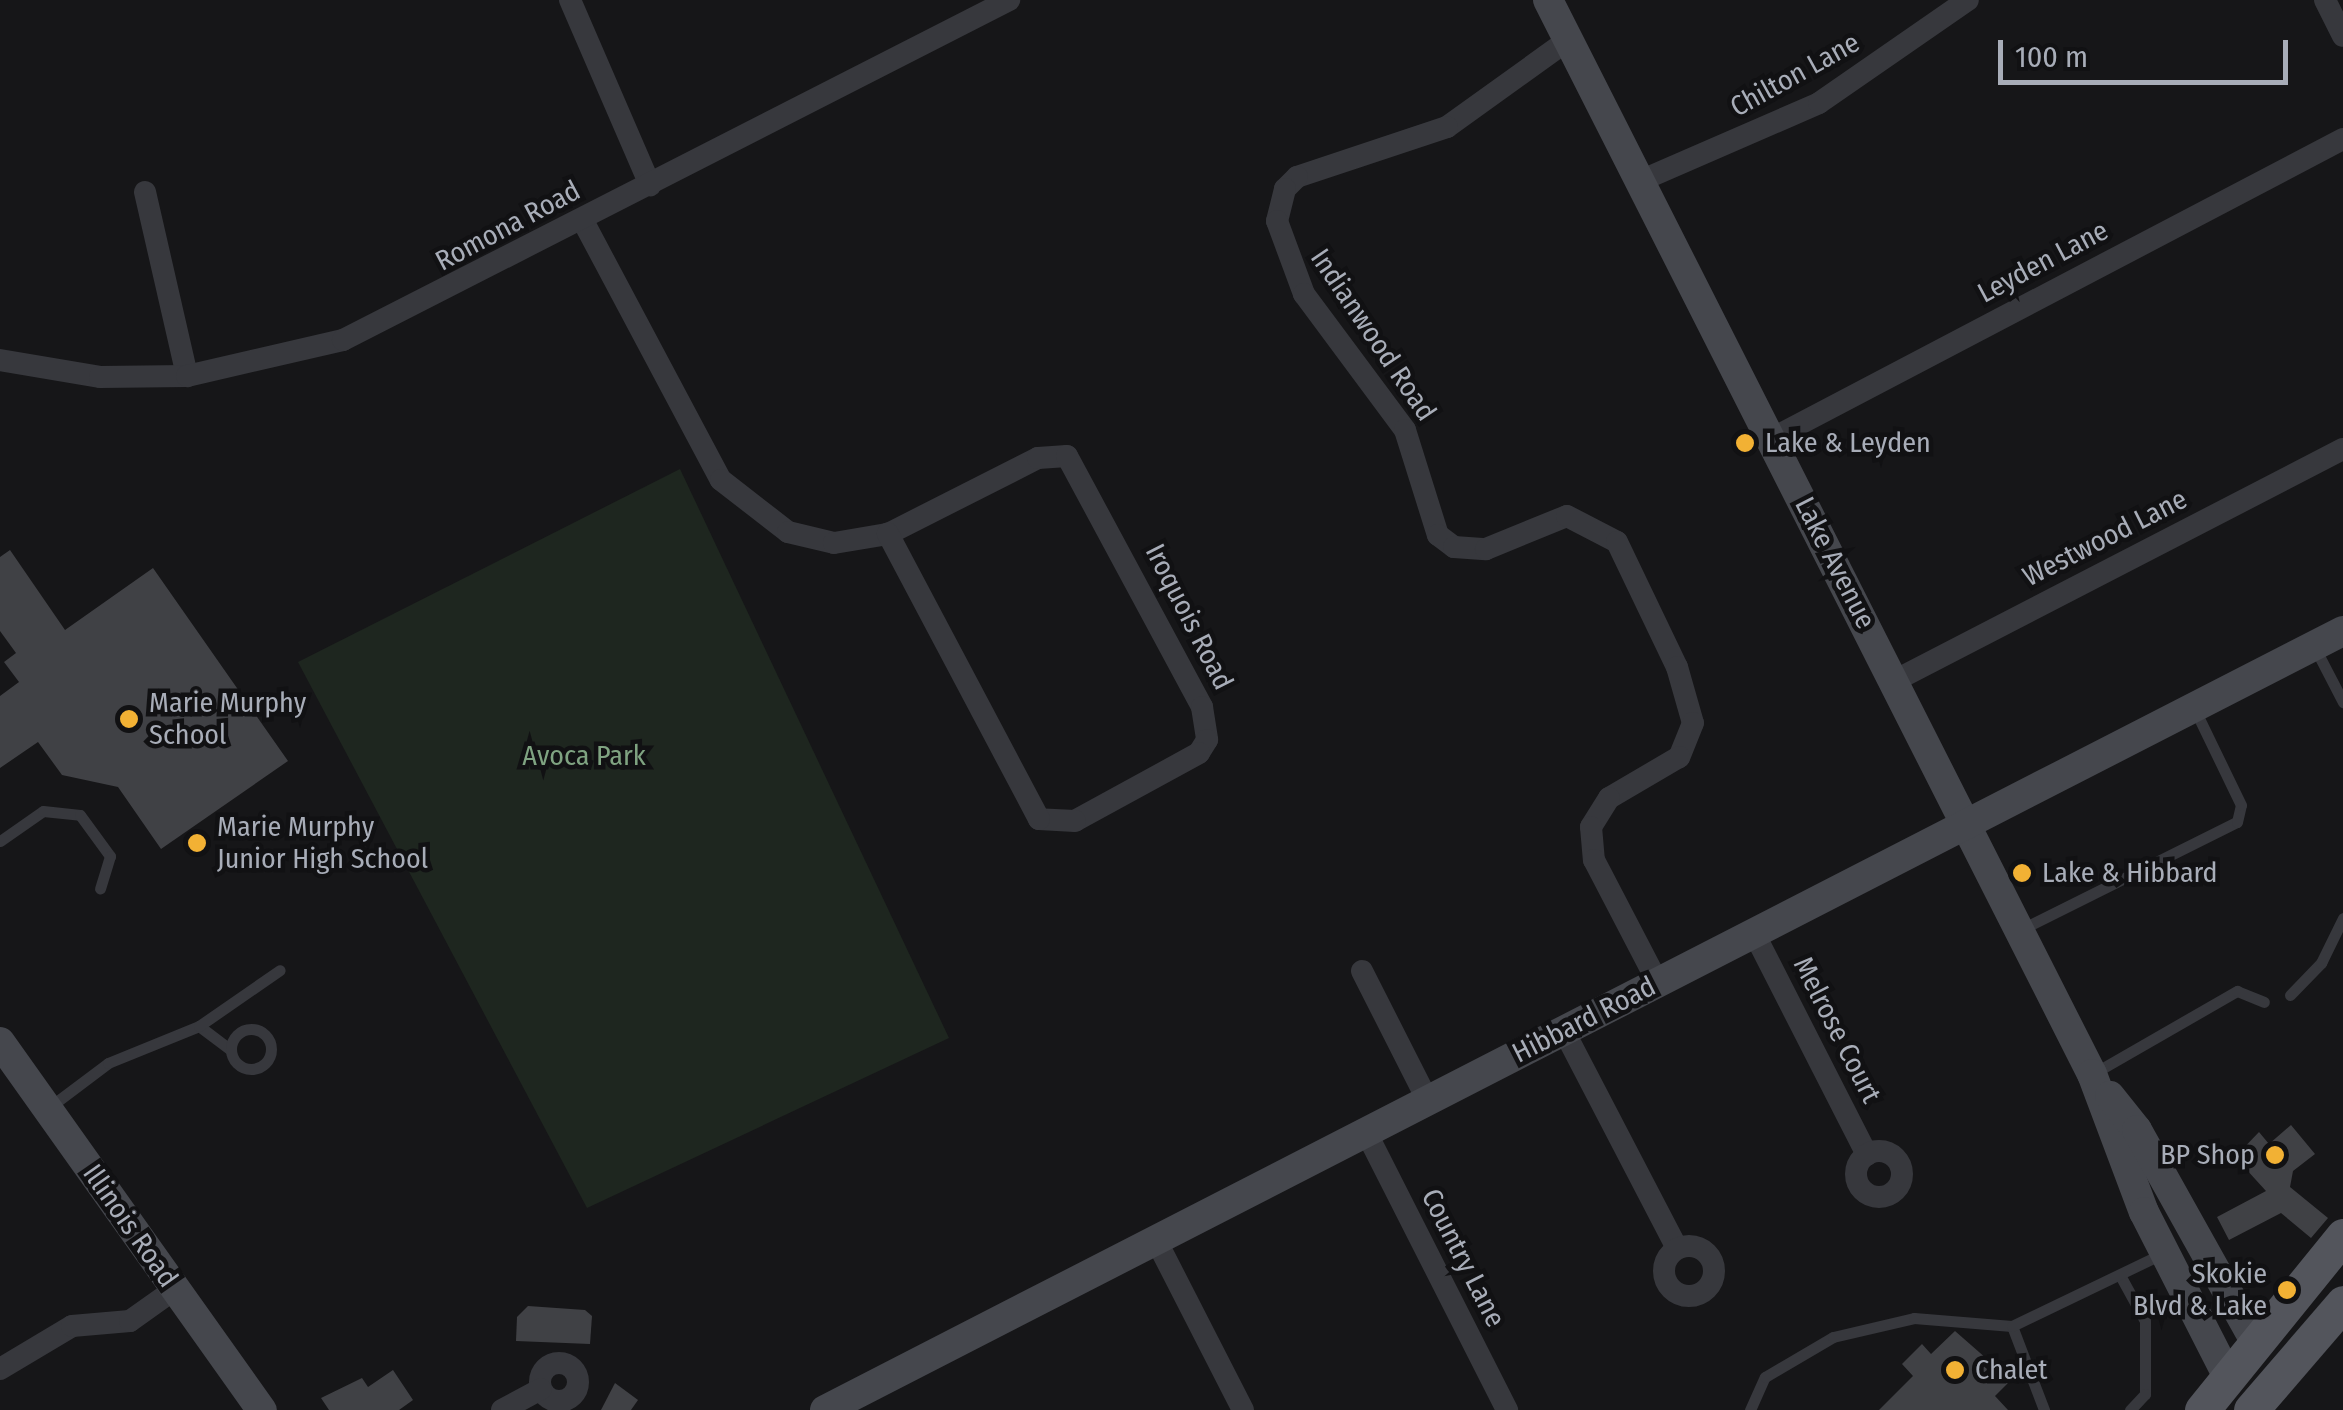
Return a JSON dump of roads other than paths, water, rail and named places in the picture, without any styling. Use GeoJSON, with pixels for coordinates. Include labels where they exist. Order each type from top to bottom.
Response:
{"type":"FeatureCollection","features":[{"type":"Feature","properties":{"kind":"main road"},"geometry":{"type":"LineString","coordinates":[[2202,1410],[2343,1236]]}},
{"type":"Feature","properties":{"kind":"main road"},"geometry":{"type":"LineString","coordinates":[[2249,1410],[2284,1397],[2343,1303]]}},
{"type":"Feature","properties":{"kind":"main road","name":"Lake Avenue"},"geometry":{"type":"LineString","coordinates":[[2256,1343],[2284,1397]]}},
{"type":"Feature","properties":{"kind":"main road","name":"Lake Avenue"},"geometry":{"type":"LineString","coordinates":[[2228,1376],[2249,1410]]}},
{"type":"Feature","properties":{"kind":"street"},"geometry":{"type":"LineString","coordinates":[[570,0],[650,185]]}},
{"type":"Feature","properties":{"kind":"street","name":"Romona Road"},"geometry":{"type":"LineString","coordinates":[[0,360],[100,377],[187,376],[342,340],[583,221],[1009,0]]}},
{"type":"Feature","properties":{"kind":"street","name":"Lake Avenue"},"geometry":{"type":"LineString","coordinates":[[1548,0],[2092,1074],[2165,1252],[2228,1376]]}},
{"type":"Feature","properties":{"kind":"street","name":"Chilton Lane"},"geometry":{"type":"LineString","coordinates":[[1640,182],[1819,103],[1968,0]]}},
{"type":"Feature","properties":{"kind":"street"},"geometry":{"type":"LineString","coordinates":[[2325,0],[2343,36]]}},
{"type":"Feature","properties":{"kind":"street","name":"Indianwood Road"},"geometry":{"type":"LineString","coordinates":[[1568,40],[1447,127],[1297,177],[1284,189],[1277,221],[1304,294],[1405,430],[1438,535],[1454,547],[1486,549],[1566,516],[1617,542],[1678,667],[1693,723],[1678,757],[1608,798],[1591,827],[1594,860],[1658,982]]}},
{"type":"Feature","properties":{"kind":"street","name":"Leyden Lane"},"geometry":{"type":"LineString","coordinates":[[1771,439],[2343,139]]}},
{"type":"Feature","properties":{"kind":"street"},"geometry":{"type":"LineString","coordinates":[[145,192],[187,376]]}},
{"type":"Feature","properties":{"kind":"street","name":"Iroquois Road"},"geometry":{"type":"LineString","coordinates":[[583,221],[721,480],[763,519],[811,540],[888,534],[1038,458],[1066,456],[1202,707],[1207,740],[1199,754],[1076,821],[1039,819],[888,534]]}},
{"type":"Feature","properties":{"kind":"street","name":"Westwood Lane"},"geometry":{"type":"LineString","coordinates":[[1894,681],[2343,448]]}},
{"type":"Feature","properties":{"kind":"street","name":"Hibbard Road"},"geometry":{"type":"LineString","coordinates":[[825,1410],[2343,631]]}},
{"type":"Feature","properties":{"kind":"street","name":"Melrose Court"},"geometry":{"type":"LineString","coordinates":[[1754,933],[1867,1154]]}},
{"type":"Feature","properties":{"kind":"street"},"geometry":{"type":"LineString","coordinates":[[1362,971],[1428,1100]]}},
{"type":"Feature","properties":{"kind":"street"},"geometry":{"type":"LineString","coordinates":[[1564,1031],[1677,1248]]}},
{"type":"Feature","properties":{"kind":"street","name":"Illinois Road"},"geometry":{"type":"LineString","coordinates":[[0,1042],[262,1410]]}},
{"type":"Feature","properties":{"kind":"street","name":"Lake Avenue"},"geometry":{"type":"LineString","coordinates":[[2092,1074],[2138,1130],[2256,1343]]}},
{"type":"Feature","properties":{"kind":"street","name":"Country Lane"},"geometry":{"type":"LineString","coordinates":[[1366,1132],[1507,1410]]}},
{"type":"Feature","properties":{"kind":"street"},"geometry":{"type":"LineString","coordinates":[[1156,1240],[1244,1410]]}},
{"type":"Feature","properties":{"kind":"street"},"geometry":{"type":"LineString","coordinates":[[0,1369],[72,1326],[130,1321],[175,1289]]}},
{"type":"Feature","properties":{"kind":"street"},"geometry":{"type":"LineString","coordinates":[[502,1410],[542,1390]]}},
{"type":"Feature","properties":{"kind":"lane"},"geometry":{"type":"LineString","coordinates":[[2314,646],[2343,702]]}},
{"type":"Feature","properties":{"kind":"lane"},"geometry":{"type":"LineString","coordinates":[[2020,930],[2237,822],[2242,805],[2194,707]]}},
{"type":"Feature","properties":{"kind":"lane"},"geometry":{"type":"LineString","coordinates":[[0,841],[44,811],[80,815],[110,856],[100,889]]}},
{"type":"Feature","properties":{"kind":"lane"},"geometry":{"type":"LineString","coordinates":[[2290,995],[2321,963],[2343,918]]}},
{"type":"Feature","properties":{"kind":"lane"},"geometry":{"type":"LineString","coordinates":[[47,1108],[126,1053],[199,1026],[280,970]]}},
{"type":"Feature","properties":{"kind":"lane"},"geometry":{"type":"LineString","coordinates":[[2092,1074],[2237,991],[2264,1002]]}},
{"type":"Feature","properties":{"kind":"lane"},"geometry":{"type":"LineString","coordinates":[[199,1026],[231,1050]]}},
{"type":"Feature","properties":{"kind":"lane"},"geometry":{"type":"LineString","coordinates":[[1750,1410],[1765,1377],[1833,1337],[1914,1318],[2012,1326],[2121,1277],[2165,1252]]}},
{"type":"Feature","properties":{"kind":"lane"},"geometry":{"type":"LineString","coordinates":[[2121,1277],[2145,1321],[2145,1394],[2130,1410]]}},
{"type":"Feature","properties":{"kind":"lane"},"geometry":{"type":"LineString","coordinates":[[2012,1326],[2044,1410]]}},
{"type":"Feature","properties":{"kind":"place","name":"Lake & Leyden"},"geometry":{"type":"Point","coordinates":[1745,443]}},
{"type":"Feature","properties":{"kind":"place","name":"Marie Murphy School"},"geometry":{"type":"Point","coordinates":[129,719]}},
{"type":"Feature","properties":{"kind":"place","name":"Marie Murphy Junior High School"},"geometry":{"type":"Point","coordinates":[197,843]}},
{"type":"Feature","properties":{"kind":"place","name":"Lake & Hibbard"},"geometry":{"type":"Point","coordinates":[2022,873]}},
{"type":"Feature","properties":{"kind":"place","name":"BP Shop"},"geometry":{"type":"Point","coordinates":[2275,1155]}},
{"type":"Feature","properties":{"kind":"place","name":"Skokie Blvd & Lake"},"geometry":{"type":"Point","coordinates":[2287,1290]}},
{"type":"Feature","properties":{"kind":"place","name":"Chalet"},"geometry":{"type":"Point","coordinates":[1955,1370]}},
{"type":"Feature","properties":{"kind":"park label","name":"Avoca Park"},"geometry":{"type":"Point","coordinates":[584,756]}}]}
